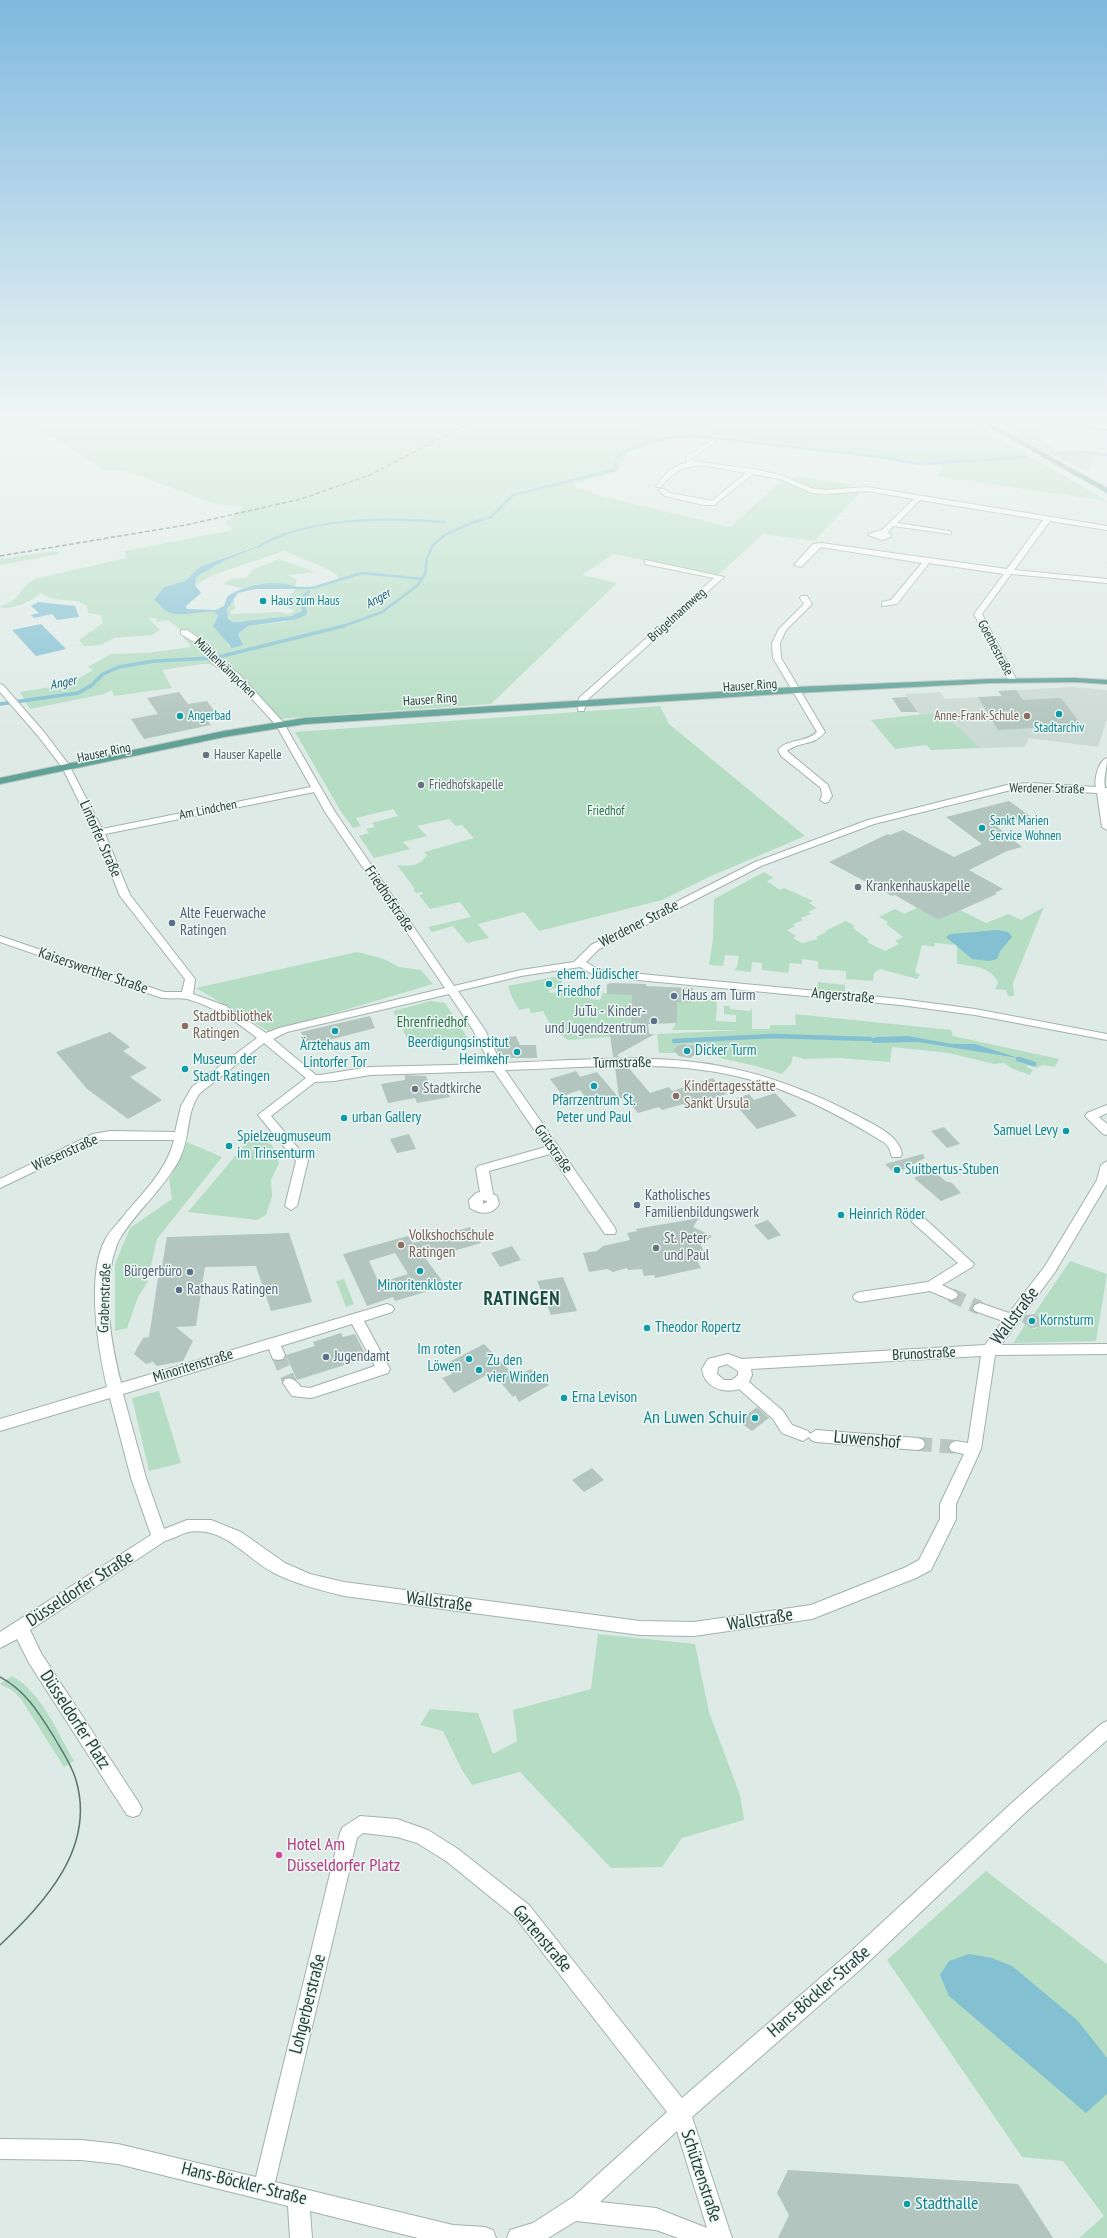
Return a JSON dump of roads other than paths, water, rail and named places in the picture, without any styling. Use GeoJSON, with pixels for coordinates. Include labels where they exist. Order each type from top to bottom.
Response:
{"type":"FeatureCollection","features":[{"type":"Feature","properties":{"kind":"main road","name":"Hauser Ring"},"geometry":{"type":"LineString","coordinates":[[0,781],[68,770],[281,726],[798,693],[1013,681],[1075,680],[1107,677]]}},
{"type":"Feature","properties":{"kind":"main road","name":"Hauser Ring"},"geometry":{"type":"LineString","coordinates":[[1075,680],[1107,682]]}},
{"type":"Feature","properties":{"kind":"main road","name":"Hauser Ring"},"geometry":{"type":"LineString","coordinates":[[0,788],[68,770]]}},
{"type":"Feature","properties":{"kind":"street"},"geometry":{"type":"LineString","coordinates":[[883,533],[890,525]]}},
{"type":"Feature","properties":{"kind":"street"},"geometry":{"type":"LineString","coordinates":[[900,525],[948,533]]}},
{"type":"Feature","properties":{"kind":"street","name":"Goethestraße"},"geometry":{"type":"LineString","coordinates":[[1013,681],[978,614],[1043,525]]}},
{"type":"Feature","properties":{"kind":"street"},"geometry":{"type":"LineString","coordinates":[[1092,525],[1107,528]]}},
{"type":"Feature","properties":{"kind":"street"},"geometry":{"type":"LineString","coordinates":[[798,565],[816,546],[821,545],[1009,572],[1107,582]]}},
{"type":"Feature","properties":{"kind":"street"},"geometry":{"type":"LineString","coordinates":[[885,604],[894,602],[927,561]]}},
{"type":"Feature","properties":{"kind":"street","name":"Brügelmannweg"},"geometry":{"type":"LineString","coordinates":[[581,706],[582,700],[720,577],[648,562]]}},
{"type":"Feature","properties":{"kind":"street"},"geometry":{"type":"LineString","coordinates":[[804,598],[808,604],[782,629],[776,643],[777,658],[820,732],[815,738],[788,746],[782,750],[784,754],[825,787],[827,796],[825,800]]}},
{"type":"Feature","properties":{"kind":"street","name":"Mühlenkämpchen"},"geometry":{"type":"LineString","coordinates":[[184,632],[208,648],[213,658],[235,675],[281,726]]}},
{"type":"Feature","properties":{"kind":"street","name":"Lintorfer Straße"},"geometry":{"type":"LineString","coordinates":[[0,687],[68,770],[99,832],[125,896],[190,979],[187,995]]}},
{"type":"Feature","properties":{"kind":"street","name":"Friedhofstraße"},"geometry":{"type":"LineString","coordinates":[[281,726],[317,789],[388,898],[479,1030],[497,1067]]}},
{"type":"Feature","properties":{"kind":"street"},"geometry":{"type":"LineString","coordinates":[[1107,761],[1099,780],[1104,790],[1107,827]]}},
{"type":"Feature","properties":{"kind":"street","name":"Werdener Straße"},"geometry":{"type":"LineString","coordinates":[[581,963],[595,947],[744,870],[819,840],[900,816],[1018,786],[1104,790]]}},
{"type":"Feature","properties":{"kind":"street","name":"Am Lindchen"},"geometry":{"type":"LineString","coordinates":[[99,832],[317,789]]}},
{"type":"Feature","properties":{"kind":"street","name":"Kaiserswerther Straße"},"geometry":{"type":"LineString","coordinates":[[0,939],[163,995],[187,995]]}},
{"type":"Feature","properties":{"kind":"street"},"geometry":{"type":"LineString","coordinates":[[263,1039],[283,1030],[521,973],[566,968],[581,963]]}},
{"type":"Feature","properties":{"kind":"street","name":"Angerstraße"},"geometry":{"type":"LineString","coordinates":[[581,963],[596,973],[879,999],[967,1011],[1107,1037]]}},
{"type":"Feature","properties":{"kind":"street"},"geometry":{"type":"LineString","coordinates":[[187,995],[214,1005],[244,1024],[318,1079],[264,1114],[302,1160],[291,1206]]}},
{"type":"Feature","properties":{"kind":"street","name":"Grabenstraße"},"geometry":{"type":"LineString","coordinates":[[160,1536],[134,1465],[114,1390],[104,1338],[103,1300],[106,1256],[111,1241],[120,1228],[159,1180],[174,1158],[182,1136],[185,1106],[189,1098],[196,1090],[263,1039]]}},
{"type":"Feature","properties":{"kind":"street","name":"Turmstraße"},"geometry":{"type":"LineString","coordinates":[[318,1079],[370,1071],[658,1063],[698,1066],[745,1074],[807,1095],[889,1140],[895,1147],[896,1154]]}},
{"type":"Feature","properties":{"kind":"street","name":"Grütstraße"},"geometry":{"type":"LineString","coordinates":[[497,1067],[552,1149],[610,1231]]}},
{"type":"Feature","properties":{"kind":"street"},"geometry":{"type":"LineString","coordinates":[[1107,1109],[1091,1116],[1107,1131]]}},
{"type":"Feature","properties":{"kind":"street","name":"Wiesenstraße"},"geometry":{"type":"LineString","coordinates":[[0,1184],[97,1137],[110,1135],[182,1136]]}},
{"type":"Feature","properties":{"kind":"street"},"geometry":{"type":"LineString","coordinates":[[487,1196],[482,1169],[552,1149]]}},
{"type":"Feature","properties":{"kind":"street","name":"Wallstraße"},"geometry":{"type":"LineString","coordinates":[[160,1536],[187,1526],[211,1526],[236,1536],[279,1568],[308,1580],[344,1589],[628,1627],[694,1630],[812,1612],[910,1573],[925,1565],[948,1519],[948,1504],[974,1449],[989,1350],[1050,1269],[1104,1180],[1107,1165]]}},
{"type":"Feature","properties":{"kind":"street"},"geometry":{"type":"LineString","coordinates":[[860,1297],[931,1286],[967,1264],[917,1219]]}},
{"type":"Feature","properties":{"kind":"street"},"geometry":{"type":"LineString","coordinates":[[931,1286],[951,1295]]}},
{"type":"Feature","properties":{"kind":"street","name":"Minoritenstraße"},"geometry":{"type":"LineString","coordinates":[[0,1425],[114,1390],[276,1349],[356,1318],[387,1308]]}},
{"type":"Feature","properties":{"kind":"street"},"geometry":{"type":"LineString","coordinates":[[980,1308],[1012,1319]]}},
{"type":"Feature","properties":{"kind":"street"},"geometry":{"type":"LineString","coordinates":[[290,1383],[297,1392],[310,1394],[383,1369],[356,1318]]}},
{"type":"Feature","properties":{"kind":"street","name":"Brunostraße"},"geometry":{"type":"LineString","coordinates":[[742,1364],[989,1350],[1107,1349]]}},
{"type":"Feature","properties":{"kind":"street"},"geometry":{"type":"LineString","coordinates":[[720,1360],[735,1360],[742,1364],[746,1371],[746,1377],[741,1383],[735,1386],[721,1385],[710,1376],[709,1369],[713,1363],[720,1360]]}},
{"type":"Feature","properties":{"kind":"street","name":"Luwenshof"},"geometry":{"type":"LineString","coordinates":[[741,1383],[778,1415],[787,1429],[809,1436],[918,1444]]}},
{"type":"Feature","properties":{"kind":"street"},"geometry":{"type":"LineString","coordinates":[[956,1447],[974,1449]]}},
{"type":"Feature","properties":{"kind":"street","name":"Düsseldorfer Straße"},"geometry":{"type":"LineString","coordinates":[[0,1641],[160,1536]]}},
{"type":"Feature","properties":{"kind":"street","name":"Düsseldorfer Platz"},"geometry":{"type":"LineString","coordinates":[[20,1628],[35,1658],[133,1809]]}},
{"type":"Feature","properties":{"kind":"street","name":"Hans-Böckler-Straße"},"geometry":{"type":"LineString","coordinates":[[518,2238],[527,2237],[574,2210],[681,2113],[879,1940],[1046,1781],[1107,1729]]}},
{"type":"Feature","properties":{"kind":"street","name":"Gartenstraße"},"geometry":{"type":"LineString","coordinates":[[360,1824],[397,1828],[422,1836],[452,1855],[522,1912],[681,2113]]}},
{"type":"Feature","properties":{"kind":"street","name":"Lohgerberstraße"},"geometry":{"type":"LineString","coordinates":[[263,2189],[349,1833],[360,1824]]}},
{"type":"Feature","properties":{"kind":"street","name":"Schützenstraße"},"geometry":{"type":"LineString","coordinates":[[681,2113],[721,2238]]}},
{"type":"Feature","properties":{"kind":"street","name":"Hans-Böckler-Straße"},"geometry":{"type":"LineString","coordinates":[[0,2149],[81,2150],[118,2154],[189,2170],[454,2236],[485,2238]]}},
{"type":"Feature","properties":{"kind":"street"},"geometry":{"type":"LineString","coordinates":[[298,2198],[301,2238]]}},
{"type":"Feature","properties":{"kind":"street","name":"Schützenstraße"},"geometry":{"type":"LineString","coordinates":[[574,2210],[656,2219],[706,2238]]}},
{"type":"Feature","properties":{"kind":"water"},"geometry":{"type":"Polygon","coordinates":[[[258,547],[226,560],[196,577],[195,585],[201,593],[186,606],[187,609],[216,610],[224,606],[227,597],[242,589],[260,584],[280,583],[297,587],[293,589],[255,589],[238,593],[227,609],[228,618],[232,622],[237,622],[291,616],[302,611],[299,598],[307,591],[312,590],[304,600],[307,611],[306,615],[298,619],[248,626],[238,634],[243,645],[232,648],[213,626],[218,616],[215,612],[173,614],[166,611],[154,600],[164,587],[185,581],[201,566],[258,547]]]}},
{"type":"Feature","properties":{"kind":"water"},"geometry":{"type":"Polygon","coordinates":[[[38,602],[75,606],[79,617],[57,620],[52,614],[34,618],[31,615],[39,613],[31,606],[38,602]]]}},
{"type":"Feature","properties":{"kind":"water"},"geometry":{"type":"Polygon","coordinates":[[[41,624],[66,649],[36,656],[12,630],[41,624]]]}},
{"type":"Feature","properties":{"kind":"water"},"geometry":{"type":"Polygon","coordinates":[[[998,930],[1008,932],[1012,937],[1000,951],[997,959],[989,961],[972,959],[946,937],[950,934],[998,930]]]}},
{"type":"Feature","properties":{"kind":"water"},"geometry":{"type":"Polygon","coordinates":[[[908,1036],[952,1044],[975,1044],[1018,1058],[918,1042],[873,1043],[870,1039],[877,1037],[908,1036]]]}},
{"type":"Feature","properties":{"kind":"water"},"geometry":{"type":"Polygon","coordinates":[[[969,1954],[992,1958],[1012,1966],[1078,2021],[1107,2058],[1107,2094],[1086,2113],[949,1996],[940,1975],[949,1961],[969,1954]]]}},
{"type":"Feature","properties":{"kind":"waterway"},"geometry":{"type":"LineString","coordinates":[[258,547],[278,537],[321,525]]}},
{"type":"Feature","properties":{"kind":"waterway","name":"Anger"},"geometry":{"type":"LineString","coordinates":[[422,579],[425,574],[427,558],[433,545],[445,535],[466,525]]}},
{"type":"Feature","properties":{"kind":"waterway"},"geometry":{"type":"LineString","coordinates":[[295,588],[312,588],[362,573],[422,579]]}},
{"type":"Feature","properties":{"kind":"waterway","name":"Anger"},"geometry":{"type":"LineString","coordinates":[[343,626],[382,612],[418,585],[422,579]]}},
{"type":"Feature","properties":{"kind":"waterway","name":"Anger"},"geometry":{"type":"LineString","coordinates":[[0,704],[78,693],[92,685],[103,674],[119,667],[154,661],[214,658],[343,626]]}},
{"type":"Feature","properties":{"kind":"waterway"},"geometry":{"type":"LineString","coordinates":[[674,1041],[773,1036],[870,1039]]}},
{"type":"Feature","properties":{"kind":"waterway"},"geometry":{"type":"LineString","coordinates":[[1018,1059],[1034,1064]]}},
{"type":"Feature","properties":{"kind":"tunnel"},"geometry":{"type":"LineString","coordinates":[[951,1295],[980,1308]]}},
{"type":"Feature","properties":{"kind":"tunnel"},"geometry":{"type":"LineString","coordinates":[[278,1355],[290,1383]]}},
{"type":"Feature","properties":{"kind":"tunnel"},"geometry":{"type":"LineString","coordinates":[[918,1444],[956,1447]]}},
{"type":"Feature","properties":{"kind":"tram line"},"geometry":{"type":"LineString","coordinates":[[0,1677],[25,1696],[48,1728],[72,1769],[76,1780],[80,1805],[79,1828],[73,1851],[62,1872],[34,1911],[0,1945]]}},
{"type":"Feature","properties":{"kind":"railway"},"geometry":{"type":"LineString","coordinates":[[0,556],[183,525]]}},
{"type":"Feature","properties":{"kind":"place","name":"Haus zum Haus"},"geometry":{"type":"Point","coordinates":[263,601]}},
{"type":"Feature","properties":{"kind":"place","name":"Stadtarchiv"},"geometry":{"type":"Point","coordinates":[1059,714]}},
{"type":"Feature","properties":{"kind":"place","name":"Angerbad"},"geometry":{"type":"Point","coordinates":[180,716]}},
{"type":"Feature","properties":{"kind":"place","name":"Anne-Frank-Schule"},"geometry":{"type":"Point","coordinates":[1027,716]}},
{"type":"Feature","properties":{"kind":"place","name":"Hauser Kapelle"},"geometry":{"type":"Point","coordinates":[206,755]}},
{"type":"Feature","properties":{"kind":"place","name":"Friedhofskapelle"},"geometry":{"type":"Point","coordinates":[421,785]}},
{"type":"Feature","properties":{"kind":"place","name":"Sankt Marien Service Wohnen"},"geometry":{"type":"Point","coordinates":[982,828]}},
{"type":"Feature","properties":{"kind":"place","name":"Krankenhauskapelle"},"geometry":{"type":"Point","coordinates":[858,887]}},
{"type":"Feature","properties":{"kind":"place","name":"Alte Feuerwache Ratingen"},"geometry":{"type":"Point","coordinates":[172,923]}},
{"type":"Feature","properties":{"kind":"place","name":"ehem. Jüdischer Friedhof"},"geometry":{"type":"Point","coordinates":[549,984]}},
{"type":"Feature","properties":{"kind":"place","name":"Haus am Turm"},"geometry":{"type":"Point","coordinates":[674,996]}},
{"type":"Feature","properties":{"kind":"place","name":"JuTu - Kinder- und Jugendzentrum"},"geometry":{"type":"Point","coordinates":[654,1021]}},
{"type":"Feature","properties":{"kind":"place","name":"Stadtbibliothek Ratingen"},"geometry":{"type":"Point","coordinates":[185,1026]}},
{"type":"Feature","properties":{"kind":"place","name":"Ärztehaus am Lintorfer Tor"},"geometry":{"type":"Point","coordinates":[335,1031]}},
{"type":"Feature","properties":{"kind":"place","name":"Dicker Turm"},"geometry":{"type":"Point","coordinates":[687,1051]}},
{"type":"Feature","properties":{"kind":"place","name":"Beerdigungsinstitut Heimkehr"},"geometry":{"type":"Point","coordinates":[517,1052]}},
{"type":"Feature","properties":{"kind":"place","name":"Museum der Stadt Ratingen"},"geometry":{"type":"Point","coordinates":[185,1069]}},
{"type":"Feature","properties":{"kind":"place","name":"Pfarrzentrum St. Peter und Paul"},"geometry":{"type":"Point","coordinates":[594,1086]}},
{"type":"Feature","properties":{"kind":"place","name":"Stadtkirche"},"geometry":{"type":"Point","coordinates":[415,1089]}},
{"type":"Feature","properties":{"kind":"place","name":"Kindertagesstätte Sankt Ursula"},"geometry":{"type":"Point","coordinates":[676,1096]}},
{"type":"Feature","properties":{"kind":"place","name":"urban Gallery"},"geometry":{"type":"Point","coordinates":[344,1118]}},
{"type":"Feature","properties":{"kind":"place","name":"Samuel Levy"},"geometry":{"type":"Point","coordinates":[1066,1131]}},
{"type":"Feature","properties":{"kind":"place","name":"Spielzeugmuseum im Trinsenturm"},"geometry":{"type":"Point","coordinates":[229,1146]}},
{"type":"Feature","properties":{"kind":"place","name":"Suitbertus-Stuben"},"geometry":{"type":"Point","coordinates":[897,1170]}},
{"type":"Feature","properties":{"kind":"place","name":"Katholisches Familienbildungswerk"},"geometry":{"type":"Point","coordinates":[637,1205]}},
{"type":"Feature","properties":{"kind":"place","name":"Heinrich Röder"},"geometry":{"type":"Point","coordinates":[841,1215]}},
{"type":"Feature","properties":{"kind":"place","name":"Volkshochschule Ratingen"},"geometry":{"type":"Point","coordinates":[401,1245]}},
{"type":"Feature","properties":{"kind":"place","name":"St. Peter und Paul"},"geometry":{"type":"Point","coordinates":[656,1248]}},
{"type":"Feature","properties":{"kind":"place","name":"Minoritenkloster"},"geometry":{"type":"Point","coordinates":[420,1271]}},
{"type":"Feature","properties":{"kind":"place","name":"Bürgerbüro"},"geometry":{"type":"Point","coordinates":[190,1272]}},
{"type":"Feature","properties":{"kind":"place","name":"Rathaus Ratingen"},"geometry":{"type":"Point","coordinates":[179,1290]}},
{"type":"Feature","properties":{"kind":"place","name":"Kornsturm"},"geometry":{"type":"Point","coordinates":[1032,1321]}},
{"type":"Feature","properties":{"kind":"place","name":"Theodor Ropertz"},"geometry":{"type":"Point","coordinates":[647,1328]}},
{"type":"Feature","properties":{"kind":"place","name":"Jugendamt"},"geometry":{"type":"Point","coordinates":[326,1357]}},
{"type":"Feature","properties":{"kind":"place","name":"Im roten Löwen"},"geometry":{"type":"Point","coordinates":[469,1359]}},
{"type":"Feature","properties":{"kind":"place","name":"Zu den vier Winden"},"geometry":{"type":"Point","coordinates":[479,1370]}},
{"type":"Feature","properties":{"kind":"place","name":"Erna Levison"},"geometry":{"type":"Point","coordinates":[564,1398]}},
{"type":"Feature","properties":{"kind":"place","name":"An Luwen Schuir"},"geometry":{"type":"Point","coordinates":[755,1418]}},
{"type":"Feature","properties":{"kind":"place","name":"Hotel Am Düsseldorfer Platz"},"geometry":{"type":"Point","coordinates":[279,1855]}},
{"type":"Feature","properties":{"kind":"place","name":"Stadthalle"},"geometry":{"type":"Point","coordinates":[907,2204]}},
{"type":"Feature","properties":{"kind":"district","name":"RATINGEN"},"geometry":{"type":"Point","coordinates":[522,1300]}},
{"type":"Feature","properties":{"kind":"park label","name":"Friedhof"},"geometry":{"type":"Point","coordinates":[606,811]}},
{"type":"Feature","properties":{"kind":"park label","name":"Ehrenfriedhof"},"geometry":{"type":"Point","coordinates":[432,1023]}}]}
